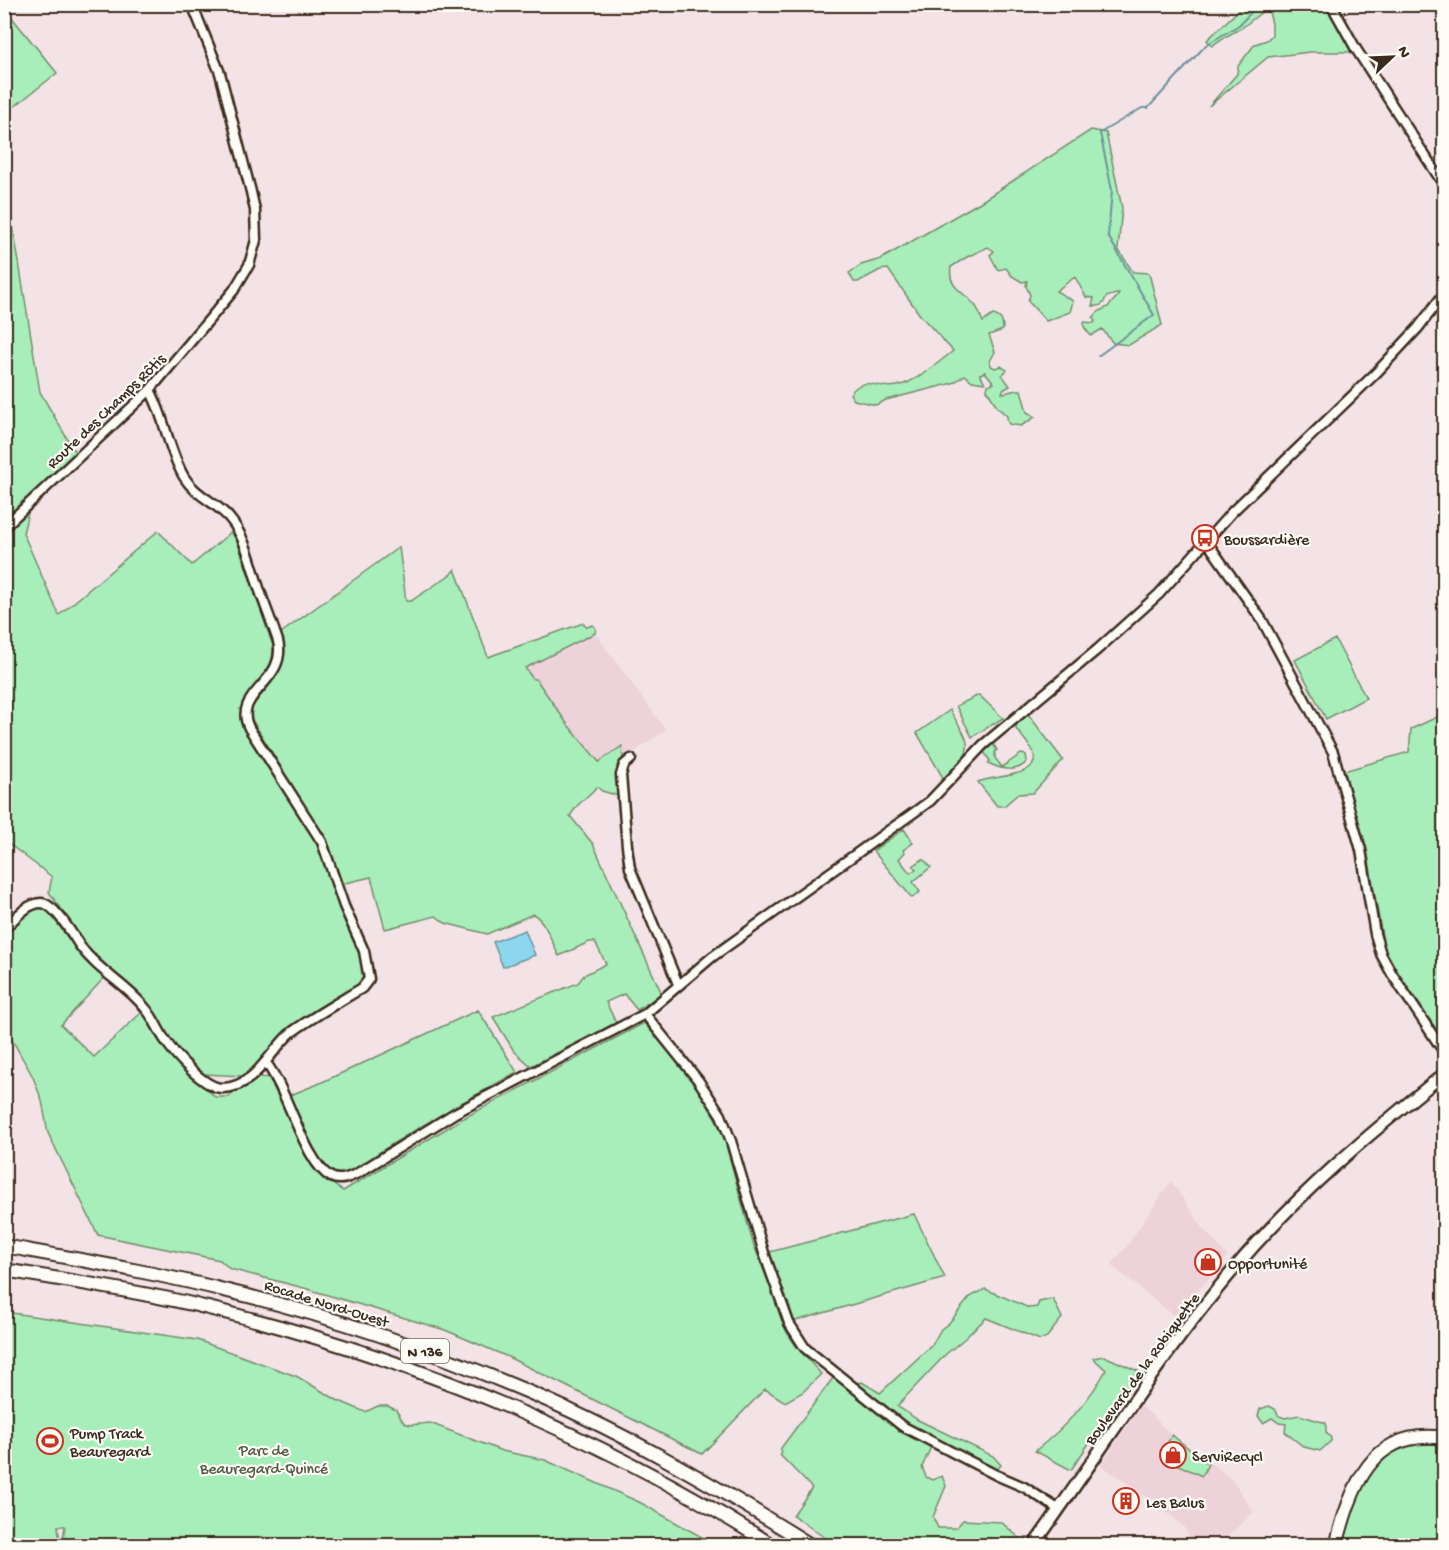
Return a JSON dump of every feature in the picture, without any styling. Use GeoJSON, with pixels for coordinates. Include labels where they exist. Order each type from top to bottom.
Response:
{"type":"FeatureCollection","features":[{"type":"Feature","properties":{"kind":"highway","name":"Rocade Nord-Ouest"},"geometry":{"type":"LineString","coordinates":[[4,1246],[232,1292],[367,1331],[439,1356],[514,1385],[600,1425],[747,1505],[812,1545]]}},
{"type":"Feature","properties":{"kind":"highway","name":"N 136"},"geometry":{"type":"LineString","coordinates":[[4,1270],[90,1284],[199,1306],[321,1339],[396,1364],[495,1401],[577,1437],[684,1493],[772,1545]]}},
{"type":"Feature","properties":{"kind":"highway"},"geometry":{"type":"LineString","coordinates":[[1336,1545],[1352,1491],[1371,1462],[1401,1442],[1422,1437],[1444,1438]]}},
{"type":"Feature","properties":{"kind":"main road","name":"Boulevard de la Robiquette"},"geometry":{"type":"LineString","coordinates":[[1033,1545],[1149,1377],[1241,1261],[1321,1177],[1444,1074]]}},
{"type":"Feature","properties":{"kind":"street","name":"Route des Champs Rôtis"},"geometry":{"type":"LineString","coordinates":[[4,527],[150,390],[234,290],[249,265],[256,240],[255,210],[220,73],[192,4]]}},
{"type":"Feature","properties":{"kind":"street"},"geometry":{"type":"LineString","coordinates":[[1331,4],[1356,49],[1444,185]]}},
{"type":"Feature","properties":{"kind":"street"},"geometry":{"type":"LineString","coordinates":[[266,1063],[278,1078],[310,1151],[329,1176],[342,1179],[358,1173],[455,1113],[645,1014],[712,957],[930,801],[983,745],[1139,612],[1207,542],[1232,512],[1377,372],[1418,328],[1444,294]]}},
{"type":"Feature","properties":{"kind":"street"},"geometry":{"type":"LineString","coordinates":[[4,929],[30,906],[41,903],[50,906],[86,953],[103,972],[141,1003],[151,1015],[169,1046],[210,1086],[225,1088],[240,1083],[266,1063],[276,1048],[293,1031],[362,988],[369,979],[364,951],[344,906],[322,842],[244,718],[248,702],[262,687],[279,662],[280,655],[278,641],[240,535],[228,516],[197,492],[182,474],[150,390]]}},
{"type":"Feature","properties":{"kind":"street"},"geometry":{"type":"LineString","coordinates":[[1207,542],[1263,620],[1333,752],[1363,858],[1375,933],[1381,954],[1444,1052]]}},
{"type":"Feature","properties":{"kind":"street"},"geometry":{"type":"LineString","coordinates":[[631,759],[622,768],[621,775],[630,868],[678,984]]}},
{"type":"Feature","properties":{"kind":"street"},"geometry":{"type":"LineString","coordinates":[[645,1014],[698,1080],[721,1115],[759,1241],[789,1323],[805,1348],[902,1426],[1024,1487],[1058,1509]]}},
{"type":"Feature","properties":{"kind":"shaded area"},"geometry":{"type":"Polygon","coordinates":[[[595,633],[666,730],[617,764],[618,786],[610,779],[525,668],[595,633]]]}},
{"type":"Feature","properties":{"kind":"shaded area"},"geometry":{"type":"Polygon","coordinates":[[[1171,1181],[1203,1228],[1227,1256],[1178,1319],[1111,1265],[1171,1181]]]}},
{"type":"Feature","properties":{"kind":"shaded area"},"geometry":{"type":"Polygon","coordinates":[[[1141,1405],[1172,1435],[1232,1479],[1254,1512],[1218,1545],[1194,1545],[1183,1526],[1101,1465],[1141,1405]]]}},
{"type":"Feature","properties":{"kind":"green space"},"geometry":{"type":"Polygon","coordinates":[[[1252,4],[1329,4],[1351,46],[1350,52],[1310,52],[1268,57],[1209,106],[1237,74],[1238,66],[1255,44],[1267,40],[1272,35],[1269,12],[1263,11],[1243,27],[1212,46],[1207,40],[1239,10],[1252,4]]]}},
{"type":"Feature","properties":{"kind":"green space"},"geometry":{"type":"Polygon","coordinates":[[[5,9],[57,73],[4,114],[5,9]]]}},
{"type":"Feature","properties":{"kind":"green space"},"geometry":{"type":"Polygon","coordinates":[[[1091,130],[1106,133],[1122,208],[1118,249],[1133,272],[1149,273],[1162,325],[1129,345],[1113,343],[1102,329],[1091,336],[1084,327],[1084,322],[1094,323],[1093,318],[1108,307],[1119,293],[1106,297],[1101,305],[1092,306],[1094,298],[1086,297],[1075,277],[1056,291],[1073,301],[1070,312],[1046,321],[1028,301],[1030,295],[1026,286],[1027,281],[1022,282],[1012,276],[1006,268],[998,270],[990,255],[994,251],[988,247],[951,267],[952,281],[977,308],[983,322],[993,315],[1001,320],[1003,330],[989,335],[995,352],[990,361],[991,366],[995,368],[1001,366],[1007,370],[1002,375],[1010,386],[1002,393],[1021,390],[1027,412],[1035,417],[1021,426],[1009,424],[1007,416],[997,407],[987,390],[988,385],[994,383],[985,372],[980,374],[985,383],[972,381],[965,375],[953,383],[886,400],[876,405],[854,400],[850,394],[861,385],[890,387],[904,384],[926,372],[953,351],[920,315],[888,269],[880,270],[858,282],[854,282],[849,273],[861,265],[881,259],[982,201],[1091,130]]]}},
{"type":"Feature","properties":{"kind":"green space"},"geometry":{"type":"Polygon","coordinates":[[[5,189],[40,392],[75,452],[5,520],[5,189]]]}},
{"type":"Feature","properties":{"kind":"green space"},"geometry":{"type":"Polygon","coordinates":[[[29,509],[23,533],[59,615],[158,531],[192,565],[231,532],[237,541],[273,646],[270,666],[244,703],[241,714],[246,727],[313,836],[323,857],[340,910],[360,953],[365,974],[364,982],[280,1037],[257,1064],[243,1076],[203,1074],[170,1042],[154,1012],[98,958],[76,931],[49,892],[52,877],[5,841],[4,536],[29,509]]]}},
{"type":"Feature","properties":{"kind":"green space"},"geometry":{"type":"Polygon","coordinates":[[[399,547],[406,601],[411,601],[455,569],[488,657],[583,623],[587,627],[593,625],[596,629],[595,633],[525,668],[533,679],[536,679],[568,725],[599,762],[622,746],[623,760],[617,765],[619,796],[602,791],[597,787],[570,816],[593,844],[662,994],[637,1010],[624,994],[606,1002],[616,1023],[531,1066],[514,1051],[493,1017],[578,983],[584,975],[606,964],[595,942],[589,942],[559,956],[545,927],[533,914],[487,934],[445,923],[436,916],[385,929],[371,877],[341,884],[330,847],[249,715],[249,709],[271,684],[282,665],[284,645],[281,633],[399,547]]]}},
{"type":"Feature","properties":{"kind":"green space"},"geometry":{"type":"Polygon","coordinates":[[[1335,639],[1366,698],[1326,719],[1295,660],[1335,639]]]}},
{"type":"Feature","properties":{"kind":"green space"},"geometry":{"type":"Polygon","coordinates":[[[979,695],[1003,718],[972,737],[956,706],[979,695]]]}},
{"type":"Feature","properties":{"kind":"green space"},"geometry":{"type":"Polygon","coordinates":[[[950,710],[966,738],[967,751],[958,767],[943,778],[917,733],[950,710]]]}},
{"type":"Feature","properties":{"kind":"green space"},"geometry":{"type":"Polygon","coordinates":[[[1028,714],[1063,760],[1033,793],[1018,794],[1004,806],[997,806],[978,782],[1014,774],[1031,767],[1034,760],[1033,752],[1016,729],[1017,723],[1028,714]]]}},
{"type":"Feature","properties":{"kind":"green space"},"geometry":{"type":"Polygon","coordinates":[[[1444,714],[1444,1041],[1385,953],[1367,850],[1344,771],[1409,752],[1411,729],[1444,714]]]}},
{"type":"Feature","properties":{"kind":"green space"},"geometry":{"type":"Polygon","coordinates":[[[993,744],[997,750],[995,758],[1002,767],[1021,754],[1026,755],[1027,761],[1014,769],[998,767],[988,763],[990,761],[984,752],[993,744]]]}},
{"type":"Feature","properties":{"kind":"green space"},"geometry":{"type":"Polygon","coordinates":[[[904,829],[913,843],[903,850],[905,852],[899,859],[910,873],[916,869],[913,866],[923,859],[931,867],[913,882],[920,892],[912,898],[873,851],[904,829]]]}},
{"type":"Feature","properties":{"kind":"green space"},"geometry":{"type":"Polygon","coordinates":[[[39,905],[46,908],[68,938],[104,978],[61,1025],[94,1057],[142,1012],[160,1040],[215,1097],[229,1097],[253,1077],[275,1078],[307,1153],[323,1177],[343,1191],[462,1119],[644,1023],[688,1076],[716,1119],[723,1134],[753,1243],[786,1331],[821,1374],[803,1392],[785,1402],[765,1389],[702,1454],[508,1357],[445,1330],[304,1288],[230,1269],[220,1260],[98,1235],[48,1133],[42,1101],[33,1077],[5,1027],[4,935],[39,905]]]}},
{"type":"Feature","properties":{"kind":"green space"},"geometry":{"type":"Polygon","coordinates":[[[478,1010],[517,1072],[407,1135],[354,1170],[335,1173],[320,1161],[307,1139],[288,1096],[478,1010]]]}},
{"type":"Feature","properties":{"kind":"green space"},"geometry":{"type":"Polygon","coordinates":[[[914,1214],[945,1278],[792,1322],[766,1253],[914,1214]]]}},
{"type":"Feature","properties":{"kind":"green space"},"geometry":{"type":"Polygon","coordinates":[[[985,1289],[1029,1308],[1037,1307],[1039,1302],[1053,1299],[1062,1318],[1047,1337],[1040,1340],[986,1318],[946,1354],[897,1406],[918,1420],[993,1456],[1001,1465],[996,1471],[895,1418],[855,1383],[862,1382],[880,1393],[932,1345],[941,1329],[949,1323],[970,1297],[985,1289]]]}},
{"type":"Feature","properties":{"kind":"green space","name":"Parc de Beauregard-Quincé"},"geometry":{"type":"Polygon","coordinates":[[[5,1312],[197,1340],[296,1376],[337,1400],[365,1412],[378,1406],[388,1406],[396,1410],[404,1423],[410,1425],[430,1423],[502,1451],[545,1460],[641,1503],[716,1545],[62,1545],[65,1526],[58,1526],[60,1543],[54,1544],[53,1538],[5,1544],[5,1312]]]}},
{"type":"Feature","properties":{"kind":"green space"},"geometry":{"type":"Polygon","coordinates":[[[1104,1356],[1138,1371],[1071,1470],[1035,1451],[1065,1424],[1092,1393],[1106,1370],[1093,1358],[1104,1356]]]}},
{"type":"Feature","properties":{"kind":"green space"},"geometry":{"type":"Polygon","coordinates":[[[833,1378],[843,1382],[898,1428],[899,1432],[901,1429],[931,1447],[922,1467],[926,1477],[932,1480],[942,1476],[946,1486],[933,1517],[938,1528],[956,1528],[963,1520],[1001,1522],[1023,1541],[1019,1546],[835,1545],[793,1515],[812,1488],[780,1455],[781,1448],[833,1378]]]}},
{"type":"Feature","properties":{"kind":"green space"},"geometry":{"type":"Polygon","coordinates":[[[1269,1406],[1275,1409],[1279,1416],[1285,1418],[1299,1415],[1326,1423],[1326,1432],[1331,1441],[1320,1451],[1304,1447],[1285,1432],[1286,1424],[1279,1423],[1272,1418],[1263,1423],[1258,1416],[1260,1409],[1269,1406]]]}},
{"type":"Feature","properties":{"kind":"green space"},"geometry":{"type":"Polygon","coordinates":[[[1172,1435],[1208,1464],[1202,1476],[1176,1464],[1182,1452],[1171,1445],[1165,1455],[1162,1453],[1172,1435]]]}},
{"type":"Feature","properties":{"kind":"green space"},"geometry":{"type":"Polygon","coordinates":[[[1417,1443],[1444,1445],[1444,1545],[1341,1546],[1351,1512],[1364,1482],[1385,1457],[1417,1443]]]}},
{"type":"Feature","properties":{"kind":"water"},"geometry":{"type":"Polygon","coordinates":[[[525,930],[535,955],[503,967],[493,942],[525,930]]]}},
{"type":"Feature","properties":{"kind":"waterway"},"geometry":{"type":"LineString","coordinates":[[1098,356],[1154,315],[1108,236],[1112,190],[1100,133],[1142,108],[1148,108],[1206,45],[1239,25],[1259,4]]}},
{"type":"Feature","properties":{"kind":"place","name":"Boussardière"},"geometry":{"type":"Point","coordinates":[1205,538]}},
{"type":"Feature","properties":{"kind":"place","name":"Opportunité"},"geometry":{"type":"Point","coordinates":[1208,1262]}},
{"type":"Feature","properties":{"kind":"place","name":"Pump Track Beauregard"},"geometry":{"type":"Point","coordinates":[50,1441]}},
{"type":"Feature","properties":{"kind":"place","name":"ServiRecycl"},"geometry":{"type":"Point","coordinates":[1173,1455]}},
{"type":"Feature","properties":{"kind":"place","name":"Les Balus"},"geometry":{"type":"Point","coordinates":[1126,1501]}}]}
